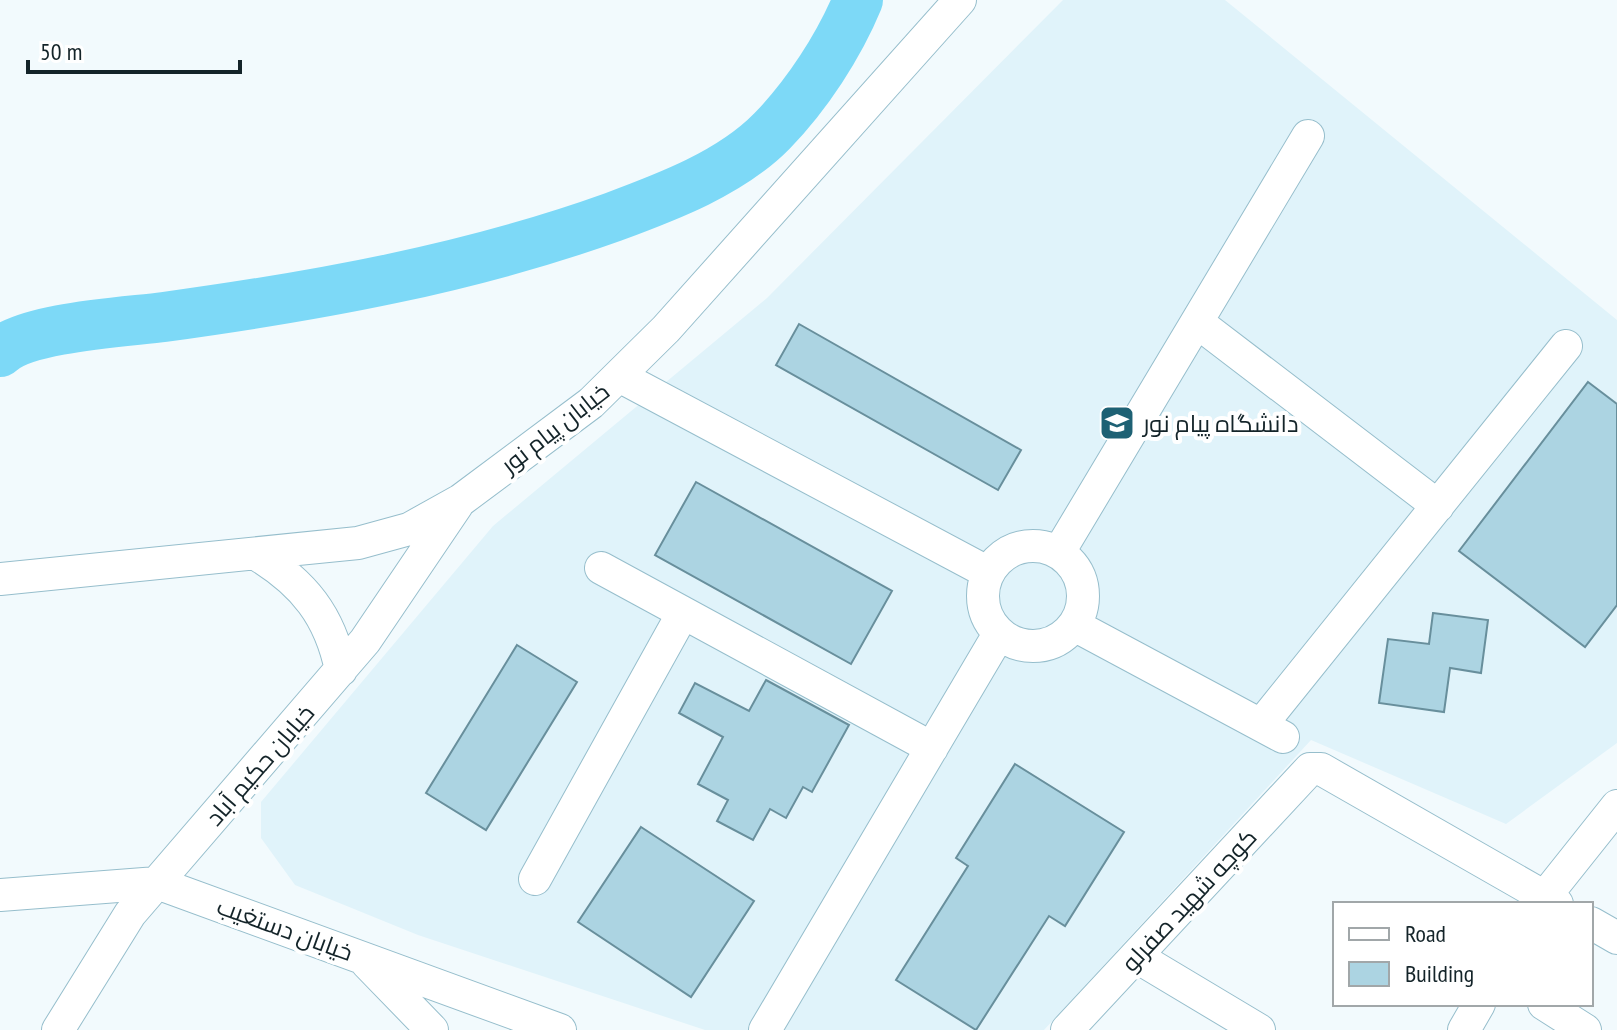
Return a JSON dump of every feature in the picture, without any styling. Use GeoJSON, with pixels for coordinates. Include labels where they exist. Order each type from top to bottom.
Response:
{"type":"FeatureCollection","features":[{"type":"Feature","properties":{"kind":"street","name":"خیابان پیام نور"},"geometry":{"type":"LineString","coordinates":[[0,579],[358,543],[409,529],[461,500],[579,413],[619,376],[738,250],[960,0]]}},
{"type":"Feature","properties":{"kind":"street"},"geometry":{"type":"LineString","coordinates":[[1059,552],[1308,136]]}},
{"type":"Feature","properties":{"kind":"street"},"geometry":{"type":"LineString","coordinates":[[1197,322],[1438,506]]}},
{"type":"Feature","properties":{"kind":"street"},"geometry":{"type":"LineString","coordinates":[[1074,625],[1272,731],[1438,506],[1566,346]]}},
{"type":"Feature","properties":{"kind":"street"},"geometry":{"type":"LineString","coordinates":[[619,376],[987,572]]}},
{"type":"Feature","properties":{"kind":"street","name":"خیابان حکیم آباد"},"geometry":{"type":"LineString","coordinates":[[58,1030],[130,914],[365,641],[461,500]]}},
{"type":"Feature","properties":{"kind":"street"},"geometry":{"type":"LineString","coordinates":[[1043,546],[1059,552],[1072,563],[1083,593],[1081,610],[1074,625],[1047,644],[1030,646],[999,634],[988,621],[983,605],[982,588],[987,572],[1011,550],[1043,546]]}},
{"type":"Feature","properties":{"kind":"street"},"geometry":{"type":"LineString","coordinates":[[256,554],[283,571],[315,605],[334,635],[341,670]]}},
{"type":"Feature","properties":{"kind":"street"},"geometry":{"type":"LineString","coordinates":[[601,568],[932,748]]}},
{"type":"Feature","properties":{"kind":"street"},"geometry":{"type":"LineString","coordinates":[[535,879],[683,613]]}},
{"type":"Feature","properties":{"kind":"street"},"geometry":{"type":"LineString","coordinates":[[765,1030],[999,634]]}},
{"type":"Feature","properties":{"kind":"street","name":"کوچه شهید صفرلو"},"geometry":{"type":"LineString","coordinates":[[1067,1030],[1310,769],[1321,769],[1546,901]]}},
{"type":"Feature","properties":{"kind":"street"},"geometry":{"type":"LineString","coordinates":[[1546,901],[1617,806]]}},
{"type":"Feature","properties":{"kind":"street","name":"خیابان دستغیب"},"geometry":{"type":"LineString","coordinates":[[0,895],[157,883],[560,1030]]}},
{"type":"Feature","properties":{"kind":"street"},"geometry":{"type":"LineString","coordinates":[[1593,924],[1617,938]]}},
{"type":"Feature","properties":{"kind":"street"},"geometry":{"type":"LineString","coordinates":[[362,957],[432,1030]]}},
{"type":"Feature","properties":{"kind":"street"},"geometry":{"type":"LineString","coordinates":[[1137,957],[1259,1030]]}},
{"type":"Feature","properties":{"kind":"street"},"geometry":{"type":"LineString","coordinates":[[1464,1030],[1478,1006]]}},
{"type":"Feature","properties":{"kind":"street"},"geometry":{"type":"LineString","coordinates":[[1547,1006],[1585,1030]]}},
{"type":"Feature","properties":{"kind":"shaded area","name":"دانشگاه پیام نور"},"geometry":{"type":"Polygon","coordinates":[[[1063,0],[1225,0],[1617,320],[1617,743],[1506,824],[1311,740],[1044,1030],[705,1030],[418,935],[295,885],[261,838],[261,802],[493,526],[767,298],[1063,0]]]}},
{"type":"Feature","properties":{"kind":"building"},"geometry":{"type":"Polygon","coordinates":[[[799,324],[1021,450],[998,490],[776,365],[799,324]]]}},
{"type":"Feature","properties":{"kind":"building"},"geometry":{"type":"Polygon","coordinates":[[[1588,382],[1617,404],[1617,605],[1585,647],[1459,551],[1588,382]]]}},
{"type":"Feature","properties":{"kind":"building"},"geometry":{"type":"Polygon","coordinates":[[[696,482],[892,591],[851,664],[655,555],[696,482]]]}},
{"type":"Feature","properties":{"kind":"building"},"geometry":{"type":"Polygon","coordinates":[[[1433,613],[1488,620],[1481,673],[1450,668],[1444,712],[1379,703],[1388,639],[1429,644],[1433,613]]]}},
{"type":"Feature","properties":{"kind":"building"},"geometry":{"type":"Polygon","coordinates":[[[517,645],[577,682],[486,830],[426,793],[517,645]]]}},
{"type":"Feature","properties":{"kind":"building"},"geometry":{"type":"Polygon","coordinates":[[[766,680],[849,725],[812,792],[803,787],[786,818],[770,809],[753,840],[717,821],[728,800],[698,784],[723,737],[679,713],[695,683],[749,711],[766,680]]]}},
{"type":"Feature","properties":{"kind":"building"},"geometry":{"type":"Polygon","coordinates":[[[1015,764],[1124,832],[1065,926],[1049,916],[976,1030],[896,980],[968,866],[956,858],[1015,764]]]}},
{"type":"Feature","properties":{"kind":"building"},"geometry":{"type":"Polygon","coordinates":[[[641,827],[754,901],[691,997],[578,922],[641,827]]]}},
{"type":"Feature","properties":{"kind":"waterway"},"geometry":{"type":"LineString","coordinates":[[0,352],[13,344],[54,331],[278,300],[392,279],[503,252],[655,201],[718,171],[756,146],[772,131],[798,102],[821,69],[858,0]]}},
{"type":"Feature","properties":{"kind":"place","name":"دانشگاه پیام نور"},"geometry":{"type":"Point","coordinates":[1117,423]}}]}
